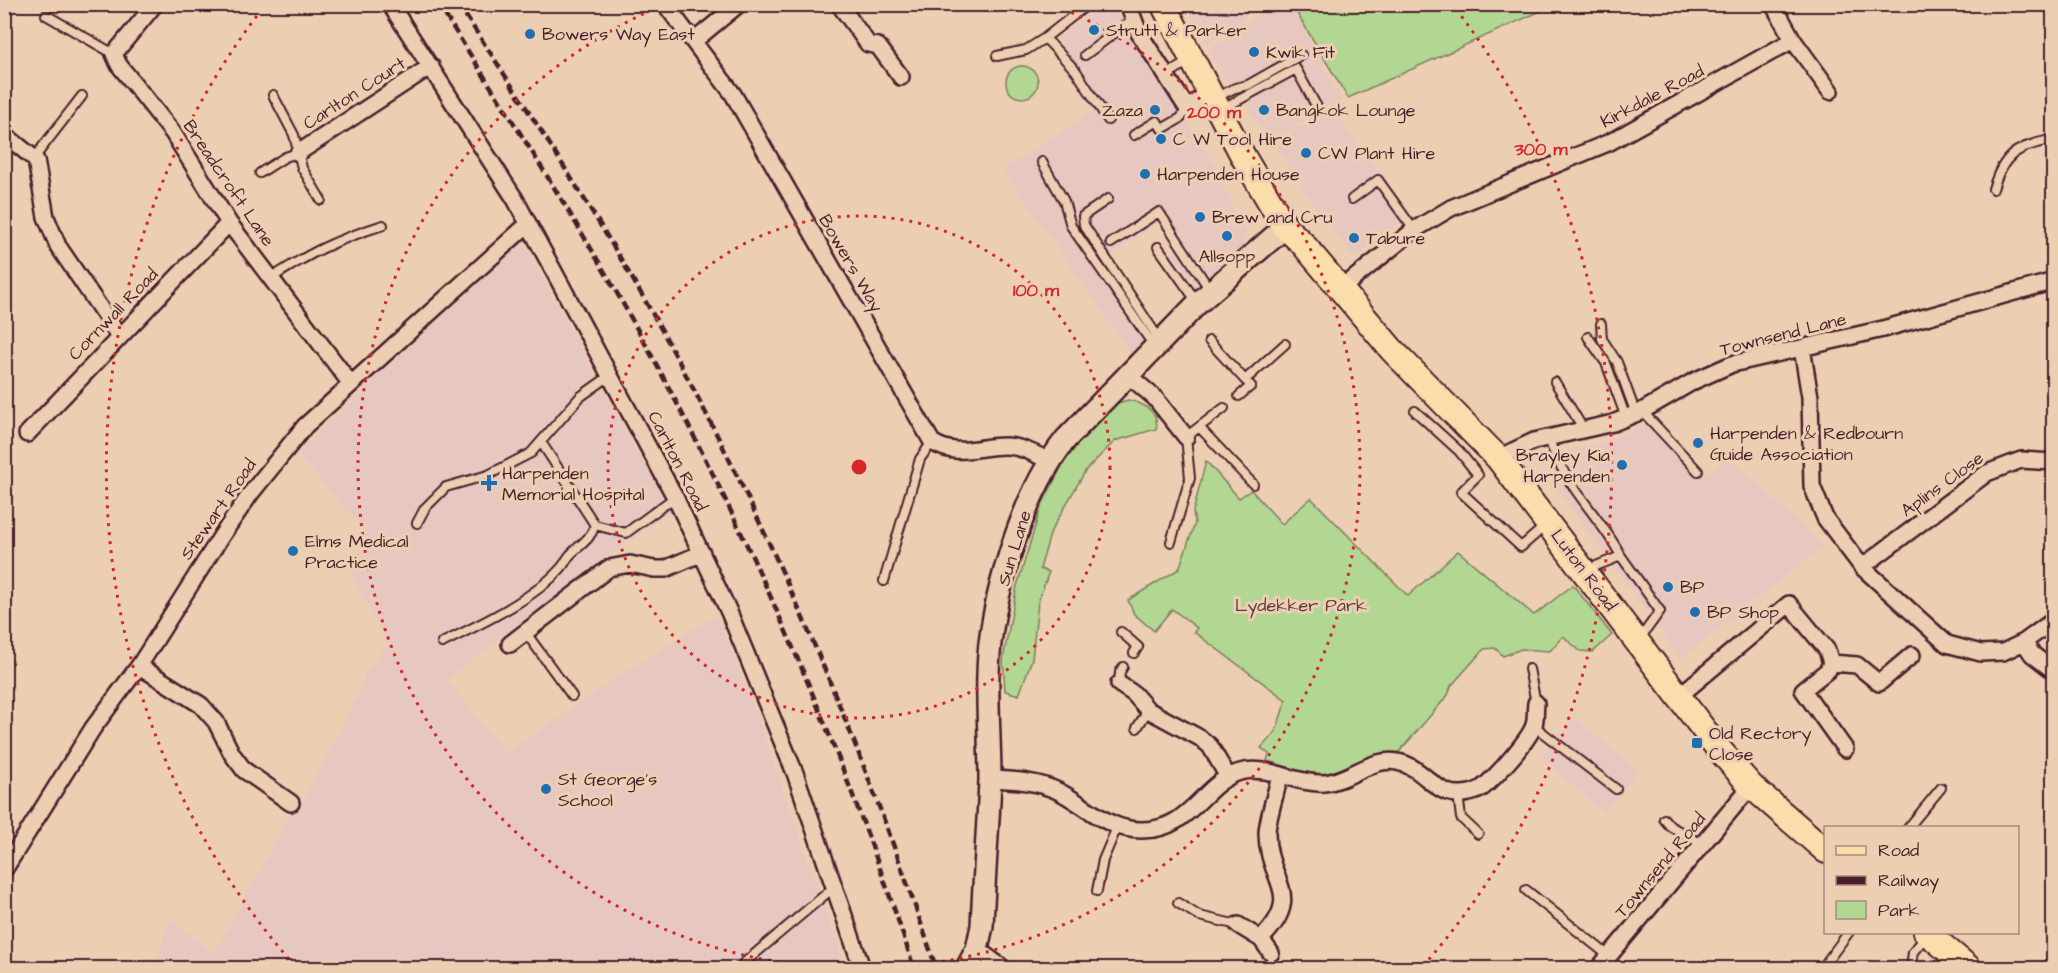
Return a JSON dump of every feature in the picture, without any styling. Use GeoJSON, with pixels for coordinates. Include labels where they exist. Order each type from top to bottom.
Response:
{"type":"FeatureCollection","features":[{"type":"Feature","properties":{"kind":"main road","name":"Luton Road"},"geometry":{"type":"LineString","coordinates":[[1163,4],[1213,101],[1285,227],[1342,288],[1392,350],[1498,458],[1679,696],[1751,786],[1824,849]]}},
{"type":"Feature","properties":{"kind":"main road"},"geometry":{"type":"LineString","coordinates":[[1928,934],[1969,969]]}},
{"type":"Feature","properties":{"kind":"street"},"geometry":{"type":"LineString","coordinates":[[114,54],[154,4]]}},
{"type":"Feature","properties":{"kind":"street","name":"Carlton Road"},"geometry":{"type":"LineString","coordinates":[[390,4],[515,199],[675,497],[729,612],[795,773],[862,969]]}},
{"type":"Feature","properties":{"kind":"street","name":"Bowers Way"},"geometry":{"type":"LineString","coordinates":[[665,4],[733,94],[932,442]]}},
{"type":"Feature","properties":{"kind":"street"},"geometry":{"type":"LineString","coordinates":[[694,41],[739,4]]}},
{"type":"Feature","properties":{"kind":"street"},"geometry":{"type":"LineString","coordinates":[[839,4],[868,44],[878,46],[901,77]]}},
{"type":"Feature","properties":{"kind":"street"},"geometry":{"type":"LineString","coordinates":[[1128,4],[1132,20],[1187,108],[1213,101]]}},
{"type":"Feature","properties":{"kind":"street"},"geometry":{"type":"LineString","coordinates":[[1773,4],[1793,40],[1830,92]]}},
{"type":"Feature","properties":{"kind":"street","name":"Kirkdale Road"},"geometry":{"type":"LineString","coordinates":[[1342,288],[1414,230],[1481,195],[1610,142],[1793,40]]}},
{"type":"Feature","properties":{"kind":"street","name":"Breadcroft Lane"},"geometry":{"type":"LineString","coordinates":[[114,54],[119,65],[173,133],[229,223],[351,384]]}},
{"type":"Feature","properties":{"kind":"street","name":"Carlton Court"},"geometry":{"type":"LineString","coordinates":[[298,153],[431,66]]}},
{"type":"Feature","properties":{"kind":"street"},"geometry":{"type":"LineString","coordinates":[[4,134],[34,158],[39,167],[46,217],[58,246],[119,336]]}},
{"type":"Feature","properties":{"kind":"street","name":"Cornwall Road"},"geometry":{"type":"LineString","coordinates":[[27,434],[229,223]]}},
{"type":"Feature","properties":{"kind":"street","name":"Stewart Road"},"geometry":{"type":"LineString","coordinates":[[4,870],[93,728],[139,666],[251,493],[305,426],[528,224]]}},
{"type":"Feature","properties":{"kind":"street","name":"Sun Lane"},"geometry":{"type":"LineString","coordinates":[[967,969],[977,949],[982,926],[990,779],[988,674],[996,613],[1022,515],[1049,460],[1157,343],[1204,297],[1285,227]]}},
{"type":"Feature","properties":{"kind":"street","name":"Townsend Lane"},"geometry":{"type":"LineString","coordinates":[[1498,458],[1512,449],[1634,414],[1694,381],[1732,364],[1883,329],[2054,281]]}},
{"type":"Feature","properties":{"kind":"street"},"geometry":{"type":"LineString","coordinates":[[1802,348],[1810,398],[1812,486],[1825,518],[1862,567],[1947,644],[1981,653],[2003,651],[2024,642],[2054,620]]}},
{"type":"Feature","properties":{"kind":"street"},"geometry":{"type":"LineString","coordinates":[[1128,375],[1155,398],[1186,437]]}},
{"type":"Feature","properties":{"kind":"street"},"geometry":{"type":"LineString","coordinates":[[932,442],[957,452],[1005,446],[1025,449],[1049,460]]}},
{"type":"Feature","properties":{"kind":"street","name":"Aplins Close"},"geometry":{"type":"LineString","coordinates":[[1862,567],[1987,473],[2021,460],[2054,462]]}},
{"type":"Feature","properties":{"kind":"street"},"geometry":{"type":"LineString","coordinates":[[510,644],[609,568],[630,564],[665,569],[702,553]]}},
{"type":"Feature","properties":{"kind":"street"},"geometry":{"type":"LineString","coordinates":[[1679,696],[1789,604],[1827,650],[1831,663],[1828,670],[1803,690],[1845,749]]}},
{"type":"Feature","properties":{"kind":"street"},"geometry":{"type":"LineString","coordinates":[[2024,642],[2032,654],[2054,671]]}},
{"type":"Feature","properties":{"kind":"street"},"geometry":{"type":"LineString","coordinates":[[1831,663],[1857,665],[1879,683],[1912,655]]}},
{"type":"Feature","properties":{"kind":"street"},"geometry":{"type":"LineString","coordinates":[[139,666],[201,705],[216,722],[243,770],[291,803]]}},
{"type":"Feature","properties":{"kind":"street"},"geometry":{"type":"LineString","coordinates":[[1119,684],[1134,694],[1148,710],[1200,738],[1210,746],[1228,777]]}},
{"type":"Feature","properties":{"kind":"street"},"geometry":{"type":"LineString","coordinates":[[990,779],[1036,783],[1053,789],[1117,826],[1141,830],[1167,825],[1180,819],[1228,777],[1250,770],[1314,783],[1326,783],[1373,765],[1396,761],[1413,768],[1445,792],[1458,794],[1484,787],[1534,726],[1536,703]]}},
{"type":"Feature","properties":{"kind":"street"},"geometry":{"type":"LineString","coordinates":[[1261,939],[1281,916],[1283,906],[1283,894],[1269,850],[1267,831],[1280,775]]}},
{"type":"Feature","properties":{"kind":"street","name":"Townsend Road"},"geometry":{"type":"LineString","coordinates":[[1599,969],[1751,786]]}},
{"type":"Feature","properties":{"kind":"street"},"geometry":{"type":"LineString","coordinates":[[1238,925],[1261,939],[1271,953]]}},
{"type":"Feature","properties":{"kind":"street"},"geometry":{"type":"LineString","coordinates":[[977,949],[1004,969]]}},
{"type":"Feature","properties":{"kind":"lane"},"geometry":{"type":"LineString","coordinates":[[997,56],[1018,53],[1046,38],[1088,4]]}},
{"type":"Feature","properties":{"kind":"lane"},"geometry":{"type":"LineString","coordinates":[[46,15],[114,54]]}},
{"type":"Feature","properties":{"kind":"lane"},"geometry":{"type":"LineString","coordinates":[[1085,55],[1132,20]]}},
{"type":"Feature","properties":{"kind":"lane"},"geometry":{"type":"LineString","coordinates":[[1046,38],[1076,71],[1108,120]]}},
{"type":"Feature","properties":{"kind":"lane"},"geometry":{"type":"LineString","coordinates":[[1213,101],[1235,88],[1248,85],[1301,55]]}},
{"type":"Feature","properties":{"kind":"lane"},"geometry":{"type":"LineString","coordinates":[[1165,76],[1191,59]]}},
{"type":"Feature","properties":{"kind":"lane"},"geometry":{"type":"LineString","coordinates":[[1213,101],[1296,69],[1318,109]]}},
{"type":"Feature","properties":{"kind":"lane"},"geometry":{"type":"LineString","coordinates":[[273,95],[294,135],[302,168],[321,200]]}},
{"type":"Feature","properties":{"kind":"lane"},"geometry":{"type":"LineString","coordinates":[[34,158],[82,96]]}},
{"type":"Feature","properties":{"kind":"lane"},"geometry":{"type":"LineString","coordinates":[[1134,135],[1157,121],[1162,129],[1181,117],[1187,108]]}},
{"type":"Feature","properties":{"kind":"lane"},"geometry":{"type":"LineString","coordinates":[[1993,189],[1998,172],[2015,150],[2054,139]]}},
{"type":"Feature","properties":{"kind":"lane"},"geometry":{"type":"LineString","coordinates":[[260,172],[285,157],[298,153]]}},
{"type":"Feature","properties":{"kind":"lane"},"geometry":{"type":"LineString","coordinates":[[1041,162],[1064,201],[1071,226],[1157,343]]}},
{"type":"Feature","properties":{"kind":"lane"},"geometry":{"type":"LineString","coordinates":[[1352,199],[1378,180],[1414,230]]}},
{"type":"Feature","properties":{"kind":"lane"},"geometry":{"type":"LineString","coordinates":[[1108,199],[1083,216],[1084,225],[1157,343]]}},
{"type":"Feature","properties":{"kind":"lane"},"geometry":{"type":"LineString","coordinates":[[1111,243],[1159,212],[1204,297]]}},
{"type":"Feature","properties":{"kind":"lane"},"geometry":{"type":"LineString","coordinates":[[270,279],[316,249],[338,239],[383,225]]}},
{"type":"Feature","properties":{"kind":"lane"},"geometry":{"type":"LineString","coordinates":[[1158,247],[1204,297]]}},
{"type":"Feature","properties":{"kind":"lane"},"geometry":{"type":"LineString","coordinates":[[1601,324],[1602,339],[1617,362],[1634,414]]}},
{"type":"Feature","properties":{"kind":"lane"},"geometry":{"type":"LineString","coordinates":[[1587,337],[1606,363],[1634,414],[1698,471]]}},
{"type":"Feature","properties":{"kind":"lane"},"geometry":{"type":"LineString","coordinates":[[1209,341],[1251,386],[1239,396]]}},
{"type":"Feature","properties":{"kind":"lane"},"geometry":{"type":"LineString","coordinates":[[1245,380],[1285,344]]}},
{"type":"Feature","properties":{"kind":"lane"},"geometry":{"type":"LineString","coordinates":[[417,523],[425,508],[446,487],[489,475],[531,453],[580,397],[611,375]]}},
{"type":"Feature","properties":{"kind":"lane"},"geometry":{"type":"LineString","coordinates":[[1555,382],[1584,430]]}},
{"type":"Feature","properties":{"kind":"lane"},"geometry":{"type":"LineString","coordinates":[[1171,542],[1190,478],[1186,437],[1200,429],[1224,408]]}},
{"type":"Feature","properties":{"kind":"lane"},"geometry":{"type":"LineString","coordinates":[[1415,411],[1459,451],[1478,475],[1461,492],[1521,547],[1548,523]]}},
{"type":"Feature","properties":{"kind":"lane"},"geometry":{"type":"LineString","coordinates":[[1200,429],[1253,484]]}},
{"type":"Feature","properties":{"kind":"lane"},"geometry":{"type":"LineString","coordinates":[[1550,438],[1555,458],[1660,611],[1638,641]]}},
{"type":"Feature","properties":{"kind":"lane"},"geometry":{"type":"LineString","coordinates":[[542,442],[595,525],[626,533],[675,497]]}},
{"type":"Feature","properties":{"kind":"lane"},"geometry":{"type":"LineString","coordinates":[[884,580],[920,459],[932,442]]}},
{"type":"Feature","properties":{"kind":"lane"},"geometry":{"type":"LineString","coordinates":[[442,643],[482,624],[523,599],[561,569],[571,553],[592,534],[595,525]]}},
{"type":"Feature","properties":{"kind":"lane"},"geometry":{"type":"LineString","coordinates":[[1585,571],[1621,556]]}},
{"type":"Feature","properties":{"kind":"lane"},"geometry":{"type":"LineString","coordinates":[[1121,632],[1138,647],[1134,653]]}},
{"type":"Feature","properties":{"kind":"lane"},"geometry":{"type":"LineString","coordinates":[[526,633],[572,696]]}},
{"type":"Feature","properties":{"kind":"lane"},"geometry":{"type":"LineString","coordinates":[[1119,684],[1120,672],[1124,667]]}},
{"type":"Feature","properties":{"kind":"lane"},"geometry":{"type":"LineString","coordinates":[[1529,669],[1536,703]]}},
{"type":"Feature","properties":{"kind":"lane"},"geometry":{"type":"LineString","coordinates":[[1137,728],[1148,710]]}},
{"type":"Feature","properties":{"kind":"lane"},"geometry":{"type":"LineString","coordinates":[[1534,726],[1616,789]]}},
{"type":"Feature","properties":{"kind":"lane"},"geometry":{"type":"LineString","coordinates":[[1910,826],[1941,788]]}},
{"type":"Feature","properties":{"kind":"lane"},"geometry":{"type":"LineString","coordinates":[[1458,794],[1461,818],[1478,834]]}},
{"type":"Feature","properties":{"kind":"lane"},"geometry":{"type":"LineString","coordinates":[[1664,819],[1670,826],[1702,844]]}},
{"type":"Feature","properties":{"kind":"lane"},"geometry":{"type":"LineString","coordinates":[[1097,891],[1103,860],[1117,826]]}},
{"type":"Feature","properties":{"kind":"lane"},"geometry":{"type":"LineString","coordinates":[[738,969],[833,888]]}},
{"type":"Feature","properties":{"kind":"lane"},"geometry":{"type":"LineString","coordinates":[[1526,890],[1609,956]]}},
{"type":"Feature","properties":{"kind":"lane"},"geometry":{"type":"LineString","coordinates":[[1178,903],[1198,916],[1238,925]]}},
{"type":"Feature","properties":{"kind":"lane"},"geometry":{"type":"LineString","coordinates":[[1822,969],[1848,934]]}},
{"type":"Feature","properties":{"kind":"lane"},"geometry":{"type":"LineString","coordinates":[[1911,969],[1913,952],[1926,934]]}},
{"type":"Feature","properties":{"kind":"shaded area"},"geometry":{"type":"Polygon","coordinates":[[[1102,5],[1111,5],[1127,26],[1225,181],[1224,189],[1247,234],[1242,247],[1197,286],[1169,253],[1177,245],[1161,221],[1109,257],[1087,225],[1080,229],[1150,332],[1131,353],[1003,170],[1093,110],[1067,71],[1072,59],[1057,38],[1102,5]]]}},
{"type":"Feature","properties":{"kind":"shaded area"},"geometry":{"type":"Polygon","coordinates":[[[1185,5],[1258,5],[1225,34],[1207,44],[1185,5]]]}},
{"type":"Feature","properties":{"kind":"shaded area"},"geometry":{"type":"Polygon","coordinates":[[[1272,5],[1291,5],[1342,100],[1267,142],[1242,95],[1236,98],[1208,49],[1243,29],[1243,26],[1272,5]]]}},
{"type":"Feature","properties":{"kind":"shaded area"},"geometry":{"type":"Polygon","coordinates":[[[1333,109],[1410,215],[1354,259],[1312,203],[1273,143],[1333,109]]]}},
{"type":"Feature","properties":{"kind":"shaded area","name":"St George's School"},"geometry":{"type":"Polygon","coordinates":[[[523,242],[670,511],[447,679],[506,754],[625,671],[717,615],[756,711],[846,968],[154,968],[169,919],[214,953],[290,815],[304,799],[358,695],[366,672],[387,644],[351,574],[365,531],[297,454],[371,381],[523,242]]]}},
{"type":"Feature","properties":{"kind":"shaded area"},"geometry":{"type":"Polygon","coordinates":[[[1655,421],[1709,473],[1728,456],[1824,546],[1681,659],[1536,461],[1562,451],[1598,443],[1655,421]]]}},
{"type":"Feature","properties":{"kind":"shaded area"},"geometry":{"type":"Polygon","coordinates":[[[1575,717],[1638,771],[1604,813],[1543,760],[1544,752],[1575,717]]]}},
{"type":"Feature","properties":{"kind":"green space"},"geometry":{"type":"Polygon","coordinates":[[[1292,5],[1554,5],[1348,98],[1292,5]]]}},
{"type":"Feature","properties":{"kind":"green space"},"geometry":{"type":"Polygon","coordinates":[[[1022,66],[1033,71],[1038,82],[1033,93],[1022,98],[1011,93],[1006,82],[1011,71],[1022,66]]]}},
{"type":"Feature","properties":{"kind":"green space"},"geometry":{"type":"Polygon","coordinates":[[[1128,400],[1139,403],[1153,413],[1157,423],[1156,429],[1115,441],[1086,470],[1051,531],[1040,569],[1049,572],[1038,602],[1032,659],[1019,695],[1005,691],[1003,659],[1017,586],[1041,507],[1063,464],[1082,438],[1118,403],[1128,400]]]}},
{"type":"Feature","properties":{"kind":"green space","name":"Lydekker Park"},"geometry":{"type":"Polygon","coordinates":[[[1206,461],[1239,498],[1251,490],[1282,524],[1311,498],[1408,596],[1458,551],[1534,615],[1573,585],[1612,635],[1593,652],[1580,651],[1563,636],[1550,651],[1521,649],[1503,656],[1495,648],[1484,649],[1451,686],[1448,695],[1399,752],[1380,754],[1340,771],[1323,774],[1267,761],[1269,754],[1261,748],[1276,731],[1286,700],[1194,632],[1197,628],[1172,609],[1154,631],[1134,614],[1128,600],[1179,569],[1195,523],[1193,512],[1206,461]]]}},
{"type":"Feature","properties":{"kind":"railway"},"geometry":{"type":"LineString","coordinates":[[438,4],[546,174],[647,347],[687,422],[795,652],[858,809],[914,968]]}},
{"type":"Feature","properties":{"kind":"railway"},"geometry":{"type":"LineString","coordinates":[[458,4],[539,127],[616,251],[705,411],[815,646],[879,807],[936,968]]}},
{"type":"Feature","properties":{"kind":"place","name":"Strutt & Parker"},"geometry":{"type":"Point","coordinates":[1094,30]}},
{"type":"Feature","properties":{"kind":"place","name":"Bowers Way East"},"geometry":{"type":"Point","coordinates":[530,34]}},
{"type":"Feature","properties":{"kind":"place","name":"Kwik Fit"},"geometry":{"type":"Point","coordinates":[1254,52]}},
{"type":"Feature","properties":{"kind":"place","name":"Zaza"},"geometry":{"type":"Point","coordinates":[1155,110]}},
{"type":"Feature","properties":{"kind":"place","name":"Bangkok Lounge"},"geometry":{"type":"Point","coordinates":[1264,110]}},
{"type":"Feature","properties":{"kind":"place","name":"C W Tool Hire"},"geometry":{"type":"Point","coordinates":[1161,139]}},
{"type":"Feature","properties":{"kind":"place","name":"CW Plant Hire"},"geometry":{"type":"Point","coordinates":[1306,153]}},
{"type":"Feature","properties":{"kind":"place","name":"Harpenden House"},"geometry":{"type":"Point","coordinates":[1145,174]}},
{"type":"Feature","properties":{"kind":"place","name":"Brew and Cru"},"geometry":{"type":"Point","coordinates":[1200,217]}},
{"type":"Feature","properties":{"kind":"place","name":"Allsopp"},"geometry":{"type":"Point","coordinates":[1227,236]}},
{"type":"Feature","properties":{"kind":"place","name":"Tabure"},"geometry":{"type":"Point","coordinates":[1354,238]}},
{"type":"Feature","properties":{"kind":"place","name":"Harpenden & Redbourn Guide Association"},"geometry":{"type":"Point","coordinates":[1698,443]}},
{"type":"Feature","properties":{"kind":"place","name":"Brayley Kia Harpenden"},"geometry":{"type":"Point","coordinates":[1622,465]}},
{"type":"Feature","properties":{"kind":"place","name":"Harpenden Memorial Hospital"},"geometry":{"type":"Point","coordinates":[489,483]}},
{"type":"Feature","properties":{"kind":"place","name":"Elms Medical Practice"},"geometry":{"type":"Point","coordinates":[293,551]}},
{"type":"Feature","properties":{"kind":"place","name":"BP"},"geometry":{"type":"Point","coordinates":[1668,587]}},
{"type":"Feature","properties":{"kind":"place","name":"BP Shop"},"geometry":{"type":"Point","coordinates":[1695,612]}},
{"type":"Feature","properties":{"kind":"place","name":"Old Rectory Close"},"geometry":{"type":"Point","coordinates":[1697,743]}},
{"type":"Feature","properties":{"kind":"place","name":"St George's School"},"geometry":{"type":"Point","coordinates":[546,789]}}]}
